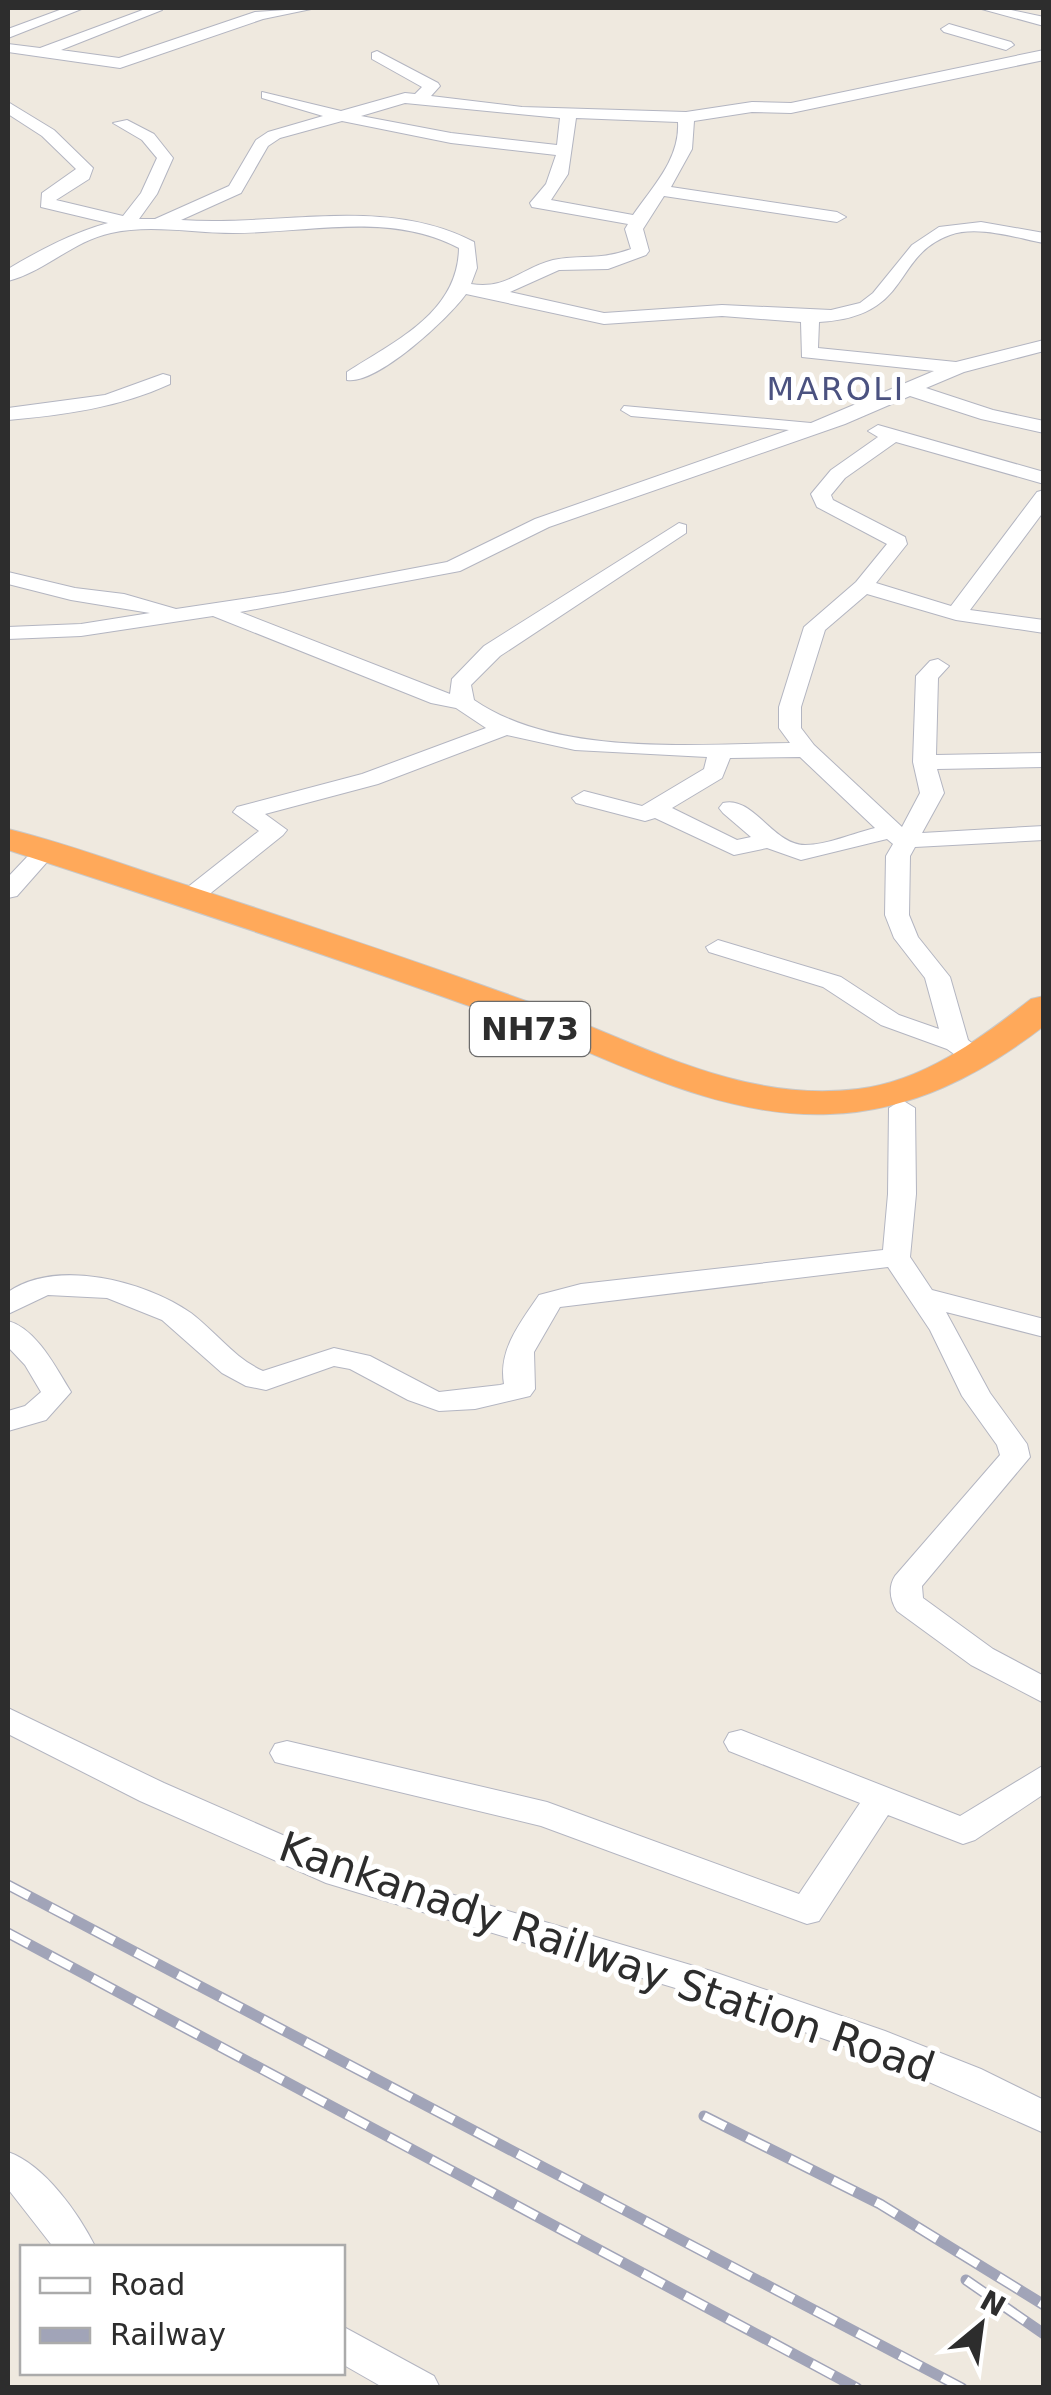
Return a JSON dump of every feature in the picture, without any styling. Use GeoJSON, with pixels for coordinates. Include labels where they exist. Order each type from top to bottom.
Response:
{"type":"FeatureCollection","features":[{"type":"Feature","properties":{"kind":"highway","name":"NH73"},"geometry":{"type":"LineString","coordinates":[[17,851],[188,899],[518,1010],[698,1083],[747,1096],[826,1104],[862,1100],[933,1082],[967,1051],[1044,1007]]}},
{"type":"Feature","properties":{"kind":"highway","name":"NH73"},"geometry":{"type":"LineString","coordinates":[[17,851],[497,1017],[706,1101],[740,1109],[815,1117],[902,1108],[949,1094],[996,1068],[1044,1032]]}},
{"type":"Feature","properties":{"kind":"street"},"geometry":{"type":"LineString","coordinates":[[8,34],[77,8]]}},
{"type":"Feature","properties":{"kind":"street"},"geometry":{"type":"LineString","coordinates":[[39,53],[155,10],[144,8]]}},
{"type":"Feature","properties":{"kind":"street"},"geometry":{"type":"LineString","coordinates":[[120,63],[260,15],[309,8]]}},
{"type":"Feature","properties":{"kind":"street"},"geometry":{"type":"LineString","coordinates":[[985,8],[1044,22]]}},
{"type":"Feature","properties":{"kind":"street"},"geometry":{"type":"LineString","coordinates":[[949,29],[1026,40],[1041,55]]}},
{"type":"Feature","properties":{"kind":"street"},"geometry":{"type":"LineString","coordinates":[[8,48],[120,63],[146,74]]}},
{"type":"Feature","properties":{"kind":"street"},"geometry":{"type":"LineString","coordinates":[[8,106],[48,133],[85,168],[83,175],[48,196],[47,203],[138,224],[235,189],[262,143],[274,136],[405,98],[490,110],[686,117],[752,107],[791,108],[1041,55]]}},
{"type":"Feature","properties":{"kind":"street"},"geometry":{"type":"LineString","coordinates":[[376,56],[432,86],[420,98]]}},
{"type":"Feature","properties":{"kind":"street"},"geometry":{"type":"LineString","coordinates":[[268,95],[338,118],[486,145],[564,152]]}},
{"type":"Feature","properties":{"kind":"street"},"geometry":{"type":"LineString","coordinates":[[568,112],[556,190],[538,202],[638,221]]}},
{"type":"Feature","properties":{"kind":"street"},"geometry":{"type":"LineString","coordinates":[[496,292],[556,264],[608,264],[640,251],[634,229],[669,172],[684,157],[689,135],[686,117]]}},
{"type":"Feature","properties":{"kind":"street"},"geometry":{"type":"LineString","coordinates":[[121,122],[148,137],[165,158],[138,224]]}},
{"type":"Feature","properties":{"kind":"street"},"geometry":{"type":"LineString","coordinates":[[660,190],[837,217]]}},
{"type":"Feature","properties":{"kind":"street"},"geometry":{"type":"LineString","coordinates":[[8,276],[73,240],[105,229],[138,224],[290,228],[375,222],[424,228],[454,236],[468,246],[470,262],[464,288],[436,318],[354,376]]}},
{"type":"Feature","properties":{"kind":"street"},"geometry":{"type":"LineString","coordinates":[[464,288],[496,292],[544,310],[594,318],[704,311],[832,316],[864,308],[900,278],[917,249],[947,230],[964,228],[1044,238]]}},
{"type":"Feature","properties":{"kind":"street"},"geometry":{"type":"LineString","coordinates":[[810,314],[810,353],[957,368]]}},
{"type":"Feature","properties":{"kind":"street"},"geometry":{"type":"LineString","coordinates":[[8,633],[82,630],[453,567],[542,522],[838,420],[957,368],[1044,345]]}},
{"type":"Feature","properties":{"kind":"street"},"geometry":{"type":"LineString","coordinates":[[1022,353],[1044,361]]}},
{"type":"Feature","properties":{"kind":"street"},"geometry":{"type":"LineString","coordinates":[[8,414],[97,403],[139,392],[163,380]]}},
{"type":"Feature","properties":{"kind":"street"},"geometry":{"type":"LineString","coordinates":[[909,389],[988,416],[1044,427]]}},
{"type":"Feature","properties":{"kind":"street"},"geometry":{"type":"LineString","coordinates":[[631,410],[816,427]]}},
{"type":"Feature","properties":{"kind":"street"},"geometry":{"type":"LineString","coordinates":[[838,420],[1044,478]]}},
{"type":"Feature","properties":{"kind":"street"},"geometry":{"type":"LineString","coordinates":[[894,435],[838,474],[821,494],[824,503],[895,538],[897,544],[863,586],[815,627],[790,707],[790,728],[806,750],[898,836]]}},
{"type":"Feature","properties":{"kind":"street"},"geometry":{"type":"LineString","coordinates":[[956,614],[1044,496]]}},
{"type":"Feature","properties":{"kind":"street"},"geometry":{"type":"LineString","coordinates":[[463,703],[460,684],[492,651],[680,530]]}},
{"type":"Feature","properties":{"kind":"street"},"geometry":{"type":"LineString","coordinates":[[8,578],[180,615]]}},
{"type":"Feature","properties":{"kind":"street"},"geometry":{"type":"LineString","coordinates":[[863,586],[956,614],[1044,627]]}},
{"type":"Feature","properties":{"kind":"street"},"geometry":{"type":"LineString","coordinates":[[214,610],[439,698],[463,703],[502,728],[526,736],[581,743],[806,750]]}},
{"type":"Feature","properties":{"kind":"street"},"geometry":{"type":"LineString","coordinates":[[938,666],[927,676],[924,762],[932,793],[898,836],[897,915],[906,938],[937,977],[967,1051]]}},
{"type":"Feature","properties":{"kind":"street"},"geometry":{"type":"LineString","coordinates":[[188,899],[274,831],[245,812],[370,779],[502,728]]}},
{"type":"Feature","properties":{"kind":"street"},"geometry":{"type":"LineString","coordinates":[[584,798],[638,814],[658,810],[714,774],[721,750]]}},
{"type":"Feature","properties":{"kind":"street"},"geometry":{"type":"LineString","coordinates":[[924,762],[1044,760]]}},
{"type":"Feature","properties":{"kind":"street"},"geometry":{"type":"LineString","coordinates":[[731,808],[769,840],[801,853],[898,836],[1044,833]]}},
{"type":"Feature","properties":{"kind":"street"},"geometry":{"type":"LineString","coordinates":[[658,810],[734,848],[769,840]]}},
{"type":"Feature","properties":{"kind":"street"},"geometry":{"type":"LineString","coordinates":[[8,891],[17,851]]}},
{"type":"Feature","properties":{"kind":"street"},"geometry":{"type":"LineString","coordinates":[[718,947],[832,982],[890,1020],[967,1051]]}},
{"type":"Feature","properties":{"kind":"street"},"geometry":{"type":"LineString","coordinates":[[902,1108],[902,1194],[896,1257],[978,1396],[1012,1444],[1015,1457],[913,1574],[906,1584],[908,1603],[982,1656],[1044,1691]]}},
{"type":"Feature","properties":{"kind":"street"},"geometry":{"type":"LineString","coordinates":[[8,1305],[20,1293],[60,1285],[96,1287],[174,1315],[238,1372],[261,1382],[290,1375],[326,1357],[340,1357],[364,1363],[433,1400],[464,1400],[520,1390],[518,1348],[549,1301],[581,1293],[896,1257]]}},
{"type":"Feature","properties":{"kind":"street"},"geometry":{"type":"LineString","coordinates":[[920,1296],[1044,1328]]}},
{"type":"Feature","properties":{"kind":"street"},"geometry":{"type":"LineString","coordinates":[[8,1330],[36,1359],[56,1392],[48,1406],[8,1422]]}},
{"type":"Feature","properties":{"kind":"street","name":"Kankanady Railway Station Road"},"geometry":{"type":"LineString","coordinates":[[8,1720],[152,1792],[338,1874],[698,1980],[968,2080],[1044,2118]]}},
{"type":"Feature","properties":{"kind":"street"},"geometry":{"type":"LineString","coordinates":[[741,1742],[963,1830],[1044,1776]]}},
{"type":"Feature","properties":{"kind":"street"},"geometry":{"type":"LineString","coordinates":[[287,1753],[547,1815],[807,1911],[881,1798]]}},
{"type":"Feature","properties":{"kind":"street"},"geometry":{"type":"LineString","coordinates":[[8,2168],[28,2184],[75,2245]]}},
{"type":"Feature","properties":{"kind":"street"},"geometry":{"type":"LineString","coordinates":[[345,2345],[420,2388]]}},
{"type":"Feature","properties":{"kind":"railway"},"geometry":{"type":"LineString","coordinates":[[8,1885],[962,2388]]}},
{"type":"Feature","properties":{"kind":"railway"},"geometry":{"type":"LineString","coordinates":[[8,1933],[857,2388]]}},
{"type":"Feature","properties":{"kind":"railway"},"geometry":{"type":"LineString","coordinates":[[704,2116],[880,2204],[1044,2305]]}},
{"type":"Feature","properties":{"kind":"railway"},"geometry":{"type":"LineString","coordinates":[[966,2280],[1044,2334]]}},
{"type":"Feature","properties":{"kind":"district","name":"MAROLI"},"geometry":{"type":"Point","coordinates":[836,389]}}]}
